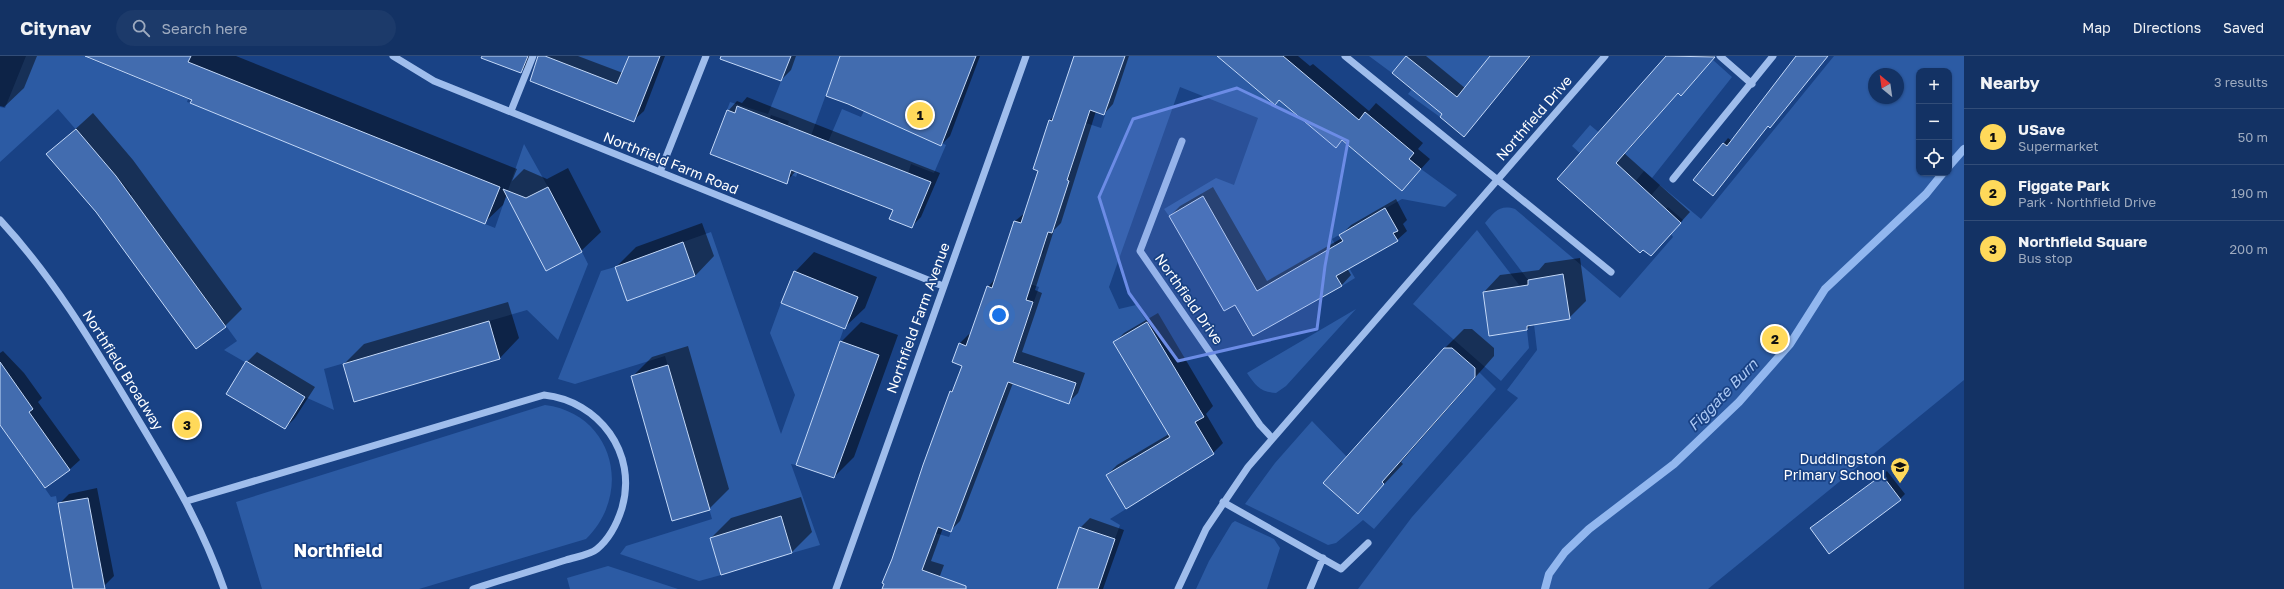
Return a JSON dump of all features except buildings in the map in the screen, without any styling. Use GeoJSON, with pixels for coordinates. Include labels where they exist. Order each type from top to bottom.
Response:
{"type":"FeatureCollection","features":[{"type":"Feature","properties":{"kind":"street","name":"Northfield Farm Road"},"geometry":{"type":"LineString","coordinates":[[393,56],[434,81],[943,286]]}},
{"type":"Feature","properties":{"kind":"street"},"geometry":{"type":"LineString","coordinates":[[511,111],[533,56]]}},
{"type":"Feature","properties":{"kind":"street"},"geometry":{"type":"LineString","coordinates":[[660,172],[706,56]]}},
{"type":"Feature","properties":{"kind":"street","name":"Northfield Farm Avenue"},"geometry":{"type":"LineString","coordinates":[[836,589],[1026,56]]}},
{"type":"Feature","properties":{"kind":"street","name":"Northfield Drive"},"geometry":{"type":"LineString","coordinates":[[1345,56],[1611,272]]}},
{"type":"Feature","properties":{"kind":"street","name":"Northfield Drive"},"geometry":{"type":"LineString","coordinates":[[1178,589],[1206,529],[1223,502],[1272,438],[1605,56]]}},
{"type":"Feature","properties":{"kind":"street"},"geometry":{"type":"LineString","coordinates":[[1720,56],[1752,84]]}},
{"type":"Feature","properties":{"kind":"street"},"geometry":{"type":"LineString","coordinates":[[1673,180],[1752,84],[1773,56]]}},
{"type":"Feature","properties":{"kind":"street","name":"Northfield Drive"},"geometry":{"type":"LineString","coordinates":[[1182,141],[1140,251],[1260,425],[1272,438]]}},
{"type":"Feature","properties":{"kind":"street","name":"Northfield Broadway"},"geometry":{"type":"LineString","coordinates":[[0,220],[50,280],[85,331],[187,500],[224,589]]}},
{"type":"Feature","properties":{"kind":"street"},"geometry":{"type":"LineString","coordinates":[[187,500],[544,395],[559,397],[584,408],[606,428],[617,445],[622,461],[626,487],[624,502],[612,531],[596,550],[473,589]]}},
{"type":"Feature","properties":{"kind":"street"},"geometry":{"type":"LineString","coordinates":[[1223,502],[1341,569],[1368,543]]}},
{"type":"Feature","properties":{"kind":"street"},"geometry":{"type":"LineString","coordinates":[[1310,589],[1323,558]]}},
{"type":"Feature","properties":{"kind":"highlighted area"},"geometry":{"type":"Polygon","coordinates":[[[1237,88],[1348,141],[1325,266],[1317,329],[1178,361],[1129,293],[1099,197],[1133,119],[1237,88]]]}},
{"type":"Feature","properties":{"kind":"shaded area"},"geometry":{"type":"Polygon","coordinates":[[[26,56],[88,56],[88,58],[188,99],[187,102],[495,228],[524,144],[548,187],[512,205],[546,271],[582,252],[588,264],[558,340],[527,310],[324,369],[334,410],[305,397],[224,350],[237,341],[192,279],[170,257],[173,254],[130,196],[132,194],[58,109],[0,162],[0,107],[5,108],[26,56]]]}},
{"type":"Feature","properties":{"kind":"shaded area"},"geometry":{"type":"Polygon","coordinates":[[[545,56],[629,56],[617,84],[545,56]]]}},
{"type":"Feature","properties":{"kind":"shaded area"},"geometry":{"type":"Polygon","coordinates":[[[791,56],[840,56],[796,177],[790,174],[805,134],[787,127],[789,121],[771,115],[763,135],[758,122],[727,110],[730,102],[768,114],[791,56]]]}},
{"type":"Feature","properties":{"kind":"shaded area"},"geometry":{"type":"Polygon","coordinates":[[[1125,56],[1217,56],[1275,105],[1279,100],[1336,148],[1342,140],[1402,191],[1421,169],[1457,195],[1445,207],[1402,199],[1332,239],[1355,278],[1342,286],[1323,252],[1258,292],[1203,196],[1169,216],[1164,209],[1216,178],[1234,185],[1258,118],[1180,87],[1109,287],[1119,309],[1136,305],[1147,322],[1113,342],[1170,437],[1106,475],[1126,509],[1110,519],[1120,525],[1115,539],[1057,589],[937,589],[941,577],[922,570],[935,533],[949,537],[979,456],[981,456],[991,429],[980,425],[988,403],[1000,407],[1008,383],[1069,403],[1076,383],[1013,361],[1039,287],[1030,284],[1041,253],[1043,254],[1048,232],[1052,233],[1083,131],[1074,119],[1101,128],[1110,99],[1102,96],[1111,71],[1119,73],[1125,56]]]}},
{"type":"Feature","properties":{"kind":"shaded area"},"geometry":{"type":"Polygon","coordinates":[[[1369,56],[1406,56],[1392,73],[1369,56]]]}},
{"type":"Feature","properties":{"kind":"shaded area"},"geometry":{"type":"Polygon","coordinates":[[[1406,56],[1490,56],[1440,117],[1408,94],[1426,72],[1406,56]]]}},
{"type":"Feature","properties":{"kind":"shaded area"},"geometry":{"type":"Polygon","coordinates":[[[1834,56],[1964,56],[1964,380],[1708,589],[1358,589],[1412,517],[1518,398],[1507,390],[1537,350],[1534,324],[1570,319],[1563,274],[1528,280],[1485,223],[1491,215],[1501,208],[1515,209],[1620,298],[1673,237],[1671,234],[1683,220],[1668,207],[1656,220],[1641,207],[1660,185],[1701,219],[1834,56]]]}},
{"type":"Feature","properties":{"kind":"shaded area"},"geometry":{"type":"Polygon","coordinates":[[[1713,60],[1732,77],[1652,178],[1644,171],[1625,194],[1572,146],[1590,125],[1625,154],[1678,93],[1680,95],[1713,60]]]}},
{"type":"Feature","properties":{"kind":"shaded area"},"geometry":{"type":"Polygon","coordinates":[[[842,109],[861,117],[864,111],[946,145],[934,173],[911,164],[908,174],[828,142],[842,109]]]}},
{"type":"Feature","properties":{"kind":"shaded area"},"geometry":{"type":"Polygon","coordinates":[[[1477,230],[1520,286],[1483,292],[1489,336],[1527,330],[1529,348],[1501,381],[1413,304],[1477,230]]]}},
{"type":"Feature","properties":{"kind":"shaded area"},"geometry":{"type":"Polygon","coordinates":[[[711,232],[781,434],[795,395],[770,333],[781,303],[844,328],[796,465],[791,464],[820,545],[792,553],[781,516],[710,538],[721,575],[699,581],[620,554],[626,546],[712,519],[665,356],[575,384],[558,379],[601,271],[615,267],[627,301],[695,276],[683,242],[711,232]]]}},
{"type":"Feature","properties":{"kind":"shaded area"},"geometry":{"type":"Polygon","coordinates":[[[1356,309],[1286,386],[1276,393],[1259,388],[1247,373],[1356,309]]]}},
{"type":"Feature","properties":{"kind":"shaded area"},"geometry":{"type":"Polygon","coordinates":[[[1479,372],[1496,389],[1374,529],[1363,520],[1336,543],[1328,545],[1245,504],[1275,463],[1312,421],[1347,457],[1382,482],[1479,372]]]}},
{"type":"Feature","properties":{"kind":"shaded area"},"geometry":{"type":"Polygon","coordinates":[[[545,405],[568,411],[587,423],[601,439],[609,458],[612,479],[609,500],[601,520],[586,539],[419,589],[262,589],[236,502],[545,405]]]}},
{"type":"Feature","properties":{"kind":"shaded area"},"geometry":{"type":"Polygon","coordinates":[[[0,425],[51,497],[56,496],[73,589],[0,589],[0,425]]]}},
{"type":"Feature","properties":{"kind":"shaded area"},"geometry":{"type":"Polygon","coordinates":[[[1235,521],[1274,539],[1280,548],[1267,589],[1196,589],[1209,561],[1232,523],[1235,521]]]}},
{"type":"Feature","properties":{"kind":"shaded area"},"geometry":{"type":"Polygon","coordinates":[[[608,566],[678,589],[570,589],[567,578],[608,566]]]}},
{"type":"Feature","properties":{"kind":"waterway","name":"Figgate Burn"},"geometry":{"type":"LineString","coordinates":[[1952,163],[1964,149]]}},
{"type":"Feature","properties":{"kind":"waterway","name":"Figgate Burn"},"geometry":{"type":"LineString","coordinates":[[1545,589],[1549,574],[1565,552],[1589,529],[1674,464],[1739,402],[1790,344],[1825,289],[1926,194],[1941,176]]}},
{"type":"Feature","properties":{"kind":"place","name":"USave"},"geometry":{"type":"Point","coordinates":[920,115]}},
{"type":"Feature","properties":{"kind":"place","name":"Figgate Park"},"geometry":{"type":"Point","coordinates":[1775,339]}},
{"type":"Feature","properties":{"kind":"place","name":"Northfield Square"},"geometry":{"type":"Point","coordinates":[187,425]}},
{"type":"Feature","properties":{"kind":"place","name":"Duddingston Primary School"},"geometry":{"type":"Point","coordinates":[1900,484]}},
{"type":"Feature","properties":{"kind":"district","name":"Northfield"},"geometry":{"type":"Point","coordinates":[338,551]}}]}
